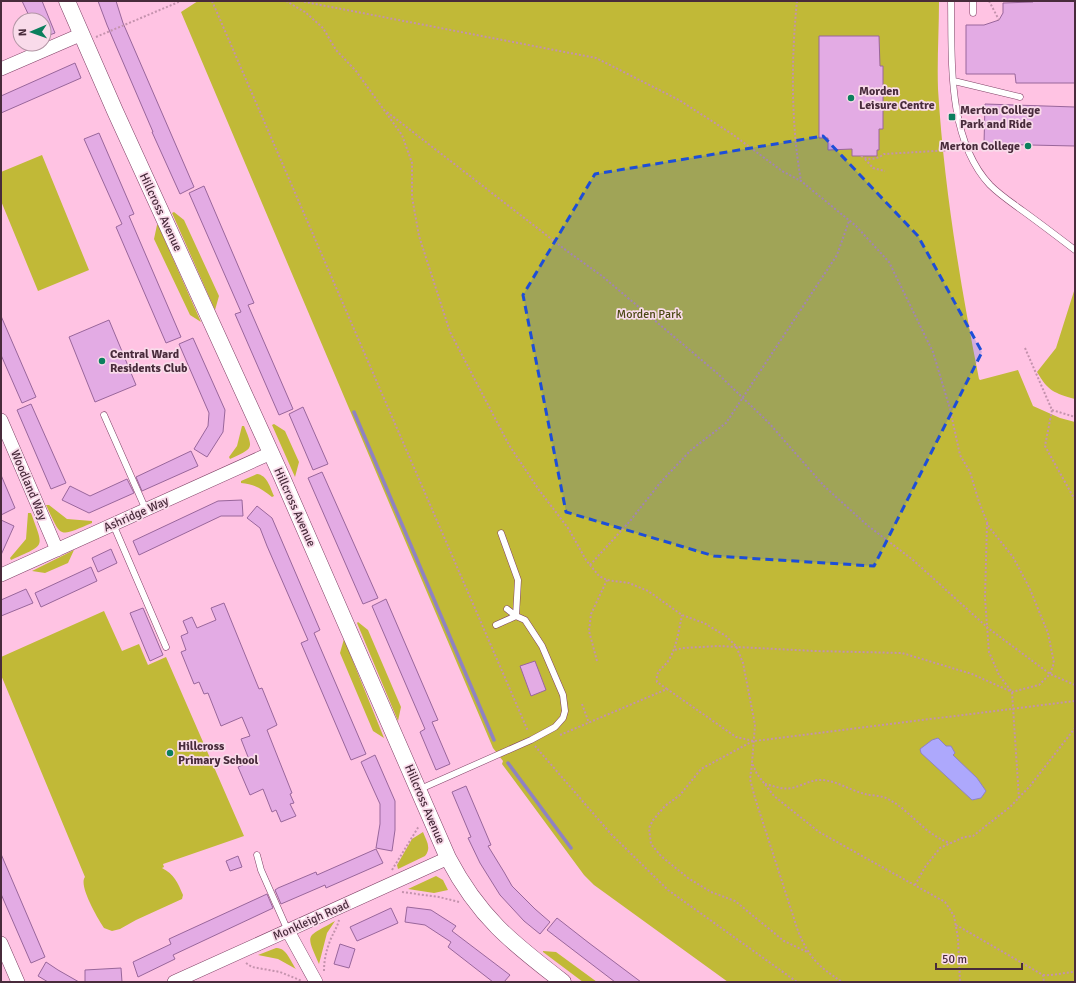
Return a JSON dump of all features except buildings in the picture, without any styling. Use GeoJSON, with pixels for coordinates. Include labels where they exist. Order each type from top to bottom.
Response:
{"type":"FeatureCollection","features":[{"type":"Feature","properties":{"kind":"street","name":"Hillcross Avenue"},"geometry":{"type":"LineString","coordinates":[[67,1],[271,453],[448,858],[478,907],[510,941],[564,982]]}},
{"type":"Feature","properties":{"kind":"street"},"geometry":{"type":"LineString","coordinates":[[1,69],[83,37]]}},
{"type":"Feature","properties":{"kind":"street","name":"Woodland Way"},"geometry":{"type":"LineString","coordinates":[[1,420],[57,550]]}},
{"type":"Feature","properties":{"kind":"street","name":"Ashridge Way"},"geometry":{"type":"LineString","coordinates":[[1,575],[271,453]]}},
{"type":"Feature","properties":{"kind":"street","name":"Monkleigh Road"},"geometry":{"type":"LineString","coordinates":[[174,982],[448,858]]}},
{"type":"Feature","properties":{"kind":"street"},"geometry":{"type":"LineString","coordinates":[[288,931],[320,978]]}},
{"type":"Feature","properties":{"kind":"street"},"geometry":{"type":"LineString","coordinates":[[1,943],[18,982]]}},
{"type":"Feature","properties":{"kind":"lane"},"geometry":{"type":"LineString","coordinates":[[951,1],[954,81],[958,123],[964,146],[974,164],[989,184],[1075,250]]}},
{"type":"Feature","properties":{"kind":"lane"},"geometry":{"type":"LineString","coordinates":[[973,1],[973,13]]}},
{"type":"Feature","properties":{"kind":"lane"},"geometry":{"type":"LineString","coordinates":[[954,81],[1020,97]]}},
{"type":"Feature","properties":{"kind":"lane"},"geometry":{"type":"LineString","coordinates":[[104,415],[146,510]]}},
{"type":"Feature","properties":{"kind":"lane"},"geometry":{"type":"LineString","coordinates":[[113,524],[166,647]]}},
{"type":"Feature","properties":{"kind":"lane"},"geometry":{"type":"LineString","coordinates":[[501,533],[518,580],[516,616]]}},
{"type":"Feature","properties":{"kind":"lane"},"geometry":{"type":"LineString","coordinates":[[418,790],[533,743],[563,718],[565,711],[563,696],[542,646],[525,620],[516,616],[507,609]]}},
{"type":"Feature","properties":{"kind":"lane"},"geometry":{"type":"LineString","coordinates":[[496,625],[516,616]]}},
{"type":"Feature","properties":{"kind":"lane"},"geometry":{"type":"LineString","coordinates":[[257,855],[261,870],[288,931]]}},
{"type":"Feature","properties":{"kind":"path"},"geometry":{"type":"LineString","coordinates":[[83,37],[181,1]]}},
{"type":"Feature","properties":{"kind":"path"},"geometry":{"type":"LineString","coordinates":[[212,1],[533,743],[611,834],[668,890],[797,982]]}},
{"type":"Feature","properties":{"kind":"path"},"geometry":{"type":"LineString","coordinates":[[286,1],[306,12],[323,28],[336,50],[356,71],[402,135],[412,162],[412,197],[419,236],[450,332],[510,445],[539,490],[568,528],[590,565],[598,576],[607,580],[629,583],[648,591],[682,615],[704,623],[726,636],[736,646],[743,663],[755,725],[750,779],[780,879],[807,952]]}},
{"type":"Feature","properties":{"kind":"path"},"geometry":{"type":"LineString","coordinates":[[300,1],[596,58],[679,100],[732,134],[782,171],[801,182],[849,220],[869,238],[889,262],[933,352],[950,409],[960,456],[970,472],[987,521],[1013,557],[1029,587],[1048,632],[1054,663],[1050,674],[1039,685],[1012,692],[972,674],[902,653],[815,651],[736,646],[697,646],[674,650]]}},
{"type":"Feature","properties":{"kind":"path"},"geometry":{"type":"LineString","coordinates":[[797,1],[794,25],[794,112],[797,158],[801,182]]}},
{"type":"Feature","properties":{"kind":"path"},"geometry":{"type":"LineString","coordinates":[[989,1],[999,20]]}},
{"type":"Feature","properties":{"kind":"path"},"geometry":{"type":"LineString","coordinates":[[384,109],[567,251],[602,276],[743,396],[824,486],[867,525],[913,560],[988,628],[1050,674],[1075,686]]}},
{"type":"Feature","properties":{"kind":"path"},"geometry":{"type":"LineString","coordinates":[[865,158],[879,158],[884,154],[952,150],[964,146]]}},
{"type":"Feature","properties":{"kind":"path"},"geometry":{"type":"LineString","coordinates":[[861,156],[865,158],[873,168],[885,171]]}},
{"type":"Feature","properties":{"kind":"path"},"geometry":{"type":"LineString","coordinates":[[590,565],[630,521],[660,483],[691,450],[726,423],[837,255],[849,220]]}},
{"type":"Feature","properties":{"kind":"path"},"geometry":{"type":"LineString","coordinates":[[1025,348],[1052,410],[1045,446],[1075,500]]}},
{"type":"Feature","properties":{"kind":"path"},"geometry":{"type":"LineString","coordinates":[[1052,410],[1075,417]]}},
{"type":"Feature","properties":{"kind":"path"},"geometry":{"type":"LineString","coordinates":[[987,521],[985,563],[989,652],[999,675],[1012,692],[1018,799]]}},
{"type":"Feature","properties":{"kind":"path"},"geometry":{"type":"LineString","coordinates":[[597,661],[589,631],[591,614],[607,580]]}},
{"type":"Feature","properties":{"kind":"path"},"geometry":{"type":"LineString","coordinates":[[682,615],[674,650],[668,661],[659,668],[657,673],[657,682],[736,737],[754,741],[1075,701]]}},
{"type":"Feature","properties":{"kind":"path"},"geometry":{"type":"LineString","coordinates":[[555,737],[667,689]]}},
{"type":"Feature","properties":{"kind":"path"},"geometry":{"type":"LineString","coordinates":[[582,704],[589,723]]}},
{"type":"Feature","properties":{"kind":"path"},"geometry":{"type":"LineString","coordinates":[[915,885],[925,867],[940,848],[964,837],[973,836],[1018,799],[1075,728]]}},
{"type":"Feature","properties":{"kind":"path"},"geometry":{"type":"LineString","coordinates":[[754,741],[701,769],[680,795],[665,806],[654,820],[649,828],[652,844],[662,856],[688,878],[711,892],[735,901],[784,941],[807,952],[821,967],[842,982]]}},
{"type":"Feature","properties":{"kind":"path"},"geometry":{"type":"LineString","coordinates":[[533,743],[541,743]]}},
{"type":"Feature","properties":{"kind":"path"},"geometry":{"type":"LineString","coordinates":[[752,763],[757,774],[774,796],[819,832],[944,902],[954,916],[956,925],[960,982]]}},
{"type":"Feature","properties":{"kind":"path"},"geometry":{"type":"LineString","coordinates":[[765,784],[782,789],[793,788],[811,781],[829,781],[857,792],[884,797],[911,815],[924,830],[937,839],[951,844]]}},
{"type":"Feature","properties":{"kind":"path"},"geometry":{"type":"LineString","coordinates":[[420,823],[391,871],[394,883],[401,892],[439,897],[478,907]]}},
{"type":"Feature","properties":{"kind":"path"},"geometry":{"type":"LineString","coordinates":[[320,978],[330,941],[337,928],[341,907]]}},
{"type":"Feature","properties":{"kind":"path"},"geometry":{"type":"LineString","coordinates":[[956,925],[1043,975],[1056,976],[1066,972],[1075,972]]}},
{"type":"Feature","properties":{"kind":"path"},"geometry":{"type":"LineString","coordinates":[[235,955],[252,967],[280,972],[303,982]]}},
{"type":"Feature","properties":{"kind":"path"},"geometry":{"type":"LineString","coordinates":[[1043,975],[1044,982]]}},
{"type":"Feature","properties":{"kind":"highlighted area"},"geometry":{"type":"Polygon","coordinates":[[[823,136],[918,236],[982,352],[874,566],[714,556],[566,512],[523,295],[595,174],[823,136]]]}},
{"type":"Feature","properties":{"kind":"green space","name":"Morden Park"},"geometry":{"type":"Polygon","coordinates":[[[198,1],[939,1],[938,89],[944,162],[959,271],[979,379],[1018,370],[1033,406],[1060,418],[1075,422],[1075,982],[728,982],[594,885],[584,875],[502,764],[503,761],[493,748],[181,12],[198,1]]]}},
{"type":"Feature","properties":{"kind":"green space"},"geometry":{"type":"Polygon","coordinates":[[[42,155],[89,270],[38,291],[1,201],[1,172],[42,155]]]}},
{"type":"Feature","properties":{"kind":"green space"},"geometry":{"type":"Polygon","coordinates":[[[174,212],[184,220],[219,296],[215,310],[172,213],[174,212]]]}},
{"type":"Feature","properties":{"kind":"green space"},"geometry":{"type":"Polygon","coordinates":[[[157,225],[201,322],[190,315],[154,239],[157,225]]]}},
{"type":"Feature","properties":{"kind":"green space"},"geometry":{"type":"Polygon","coordinates":[[[1075,288],[1075,399],[1052,390],[1037,372],[1056,348],[1075,288]]]}},
{"type":"Feature","properties":{"kind":"green space"},"geometry":{"type":"Polygon","coordinates":[[[274,424],[285,431],[299,462],[295,477],[272,425],[274,424]]]}},
{"type":"Feature","properties":{"kind":"green space"},"geometry":{"type":"Polygon","coordinates":[[[242,426],[244,426],[249,440],[249,447],[243,453],[230,459],[229,457],[237,446],[242,426]]]}},
{"type":"Feature","properties":{"kind":"green space"},"geometry":{"type":"Polygon","coordinates":[[[257,474],[266,479],[274,496],[272,497],[254,486],[241,483],[241,481],[257,474]]]}},
{"type":"Feature","properties":{"kind":"green space"},"geometry":{"type":"Polygon","coordinates":[[[46,505],[49,505],[67,519],[92,521],[92,523],[73,531],[62,532],[55,524],[46,505]]]}},
{"type":"Feature","properties":{"kind":"green space"},"geometry":{"type":"Polygon","coordinates":[[[28,513],[31,513],[40,539],[39,544],[31,551],[11,560],[10,558],[26,539],[28,513]]]}},
{"type":"Feature","properties":{"kind":"green space"},"geometry":{"type":"Polygon","coordinates":[[[74,550],[68,563],[45,573],[32,571],[74,550]]]}},
{"type":"Feature","properties":{"kind":"green space"},"geometry":{"type":"Polygon","coordinates":[[[104,611],[122,651],[139,644],[148,665],[166,657],[244,836],[163,864],[164,867],[162,868],[173,876],[177,883],[183,895],[182,899],[120,929],[112,931],[104,928],[86,894],[84,887],[85,877],[1,675],[1,657],[104,611]]]}},
{"type":"Feature","properties":{"kind":"green space"},"geometry":{"type":"Polygon","coordinates":[[[358,622],[368,630],[401,707],[398,721],[357,623],[358,622]]]}},
{"type":"Feature","properties":{"kind":"green space"},"geometry":{"type":"Polygon","coordinates":[[[344,639],[384,738],[373,731],[340,653],[344,639]]]}},
{"type":"Feature","properties":{"kind":"green space"},"geometry":{"type":"Polygon","coordinates":[[[423,832],[428,844],[428,850],[425,856],[398,869],[397,865],[412,839],[423,832]]]}},
{"type":"Feature","properties":{"kind":"green space"},"geometry":{"type":"Polygon","coordinates":[[[436,876],[443,880],[448,890],[434,893],[408,889],[436,876]]]}},
{"type":"Feature","properties":{"kind":"green space"},"geometry":{"type":"Polygon","coordinates":[[[335,921],[327,933],[319,964],[310,941],[311,937],[318,930],[335,921]]]}},
{"type":"Feature","properties":{"kind":"green space"},"geometry":{"type":"Polygon","coordinates":[[[276,948],[280,948],[285,952],[296,969],[278,959],[258,955],[276,948]]]}},
{"type":"Feature","properties":{"kind":"green space"},"geometry":{"type":"Polygon","coordinates":[[[543,951],[556,952],[597,982],[583,982],[543,951]]]}},
{"type":"Feature","properties":{"kind":"shaded area"},"geometry":{"type":"Polygon","coordinates":[[[938,738],[946,746],[951,746],[955,753],[953,755],[977,778],[986,791],[981,798],[972,800],[921,753],[920,749],[932,740],[938,738]]]}},
{"type":"Feature","properties":{"kind":"waterway"},"geometry":{"type":"LineString","coordinates":[[354,412],[494,740]]}},
{"type":"Feature","properties":{"kind":"waterway"},"geometry":{"type":"LineString","coordinates":[[508,763],[571,848]]}},
{"type":"Feature","properties":{"kind":"place","name":"Morden Leisure Centre"},"geometry":{"type":"Point","coordinates":[851,98]}},
{"type":"Feature","properties":{"kind":"place","name":"Merton College Park and Ride"},"geometry":{"type":"Point","coordinates":[952,117]}},
{"type":"Feature","properties":{"kind":"place","name":"Merton College"},"geometry":{"type":"Point","coordinates":[1028,146]}},
{"type":"Feature","properties":{"kind":"place","name":"Central Ward Residents Club"},"geometry":{"type":"Point","coordinates":[102,361]}},
{"type":"Feature","properties":{"kind":"place","name":"Hillcross Primary School"},"geometry":{"type":"Point","coordinates":[170,753]}}]}
